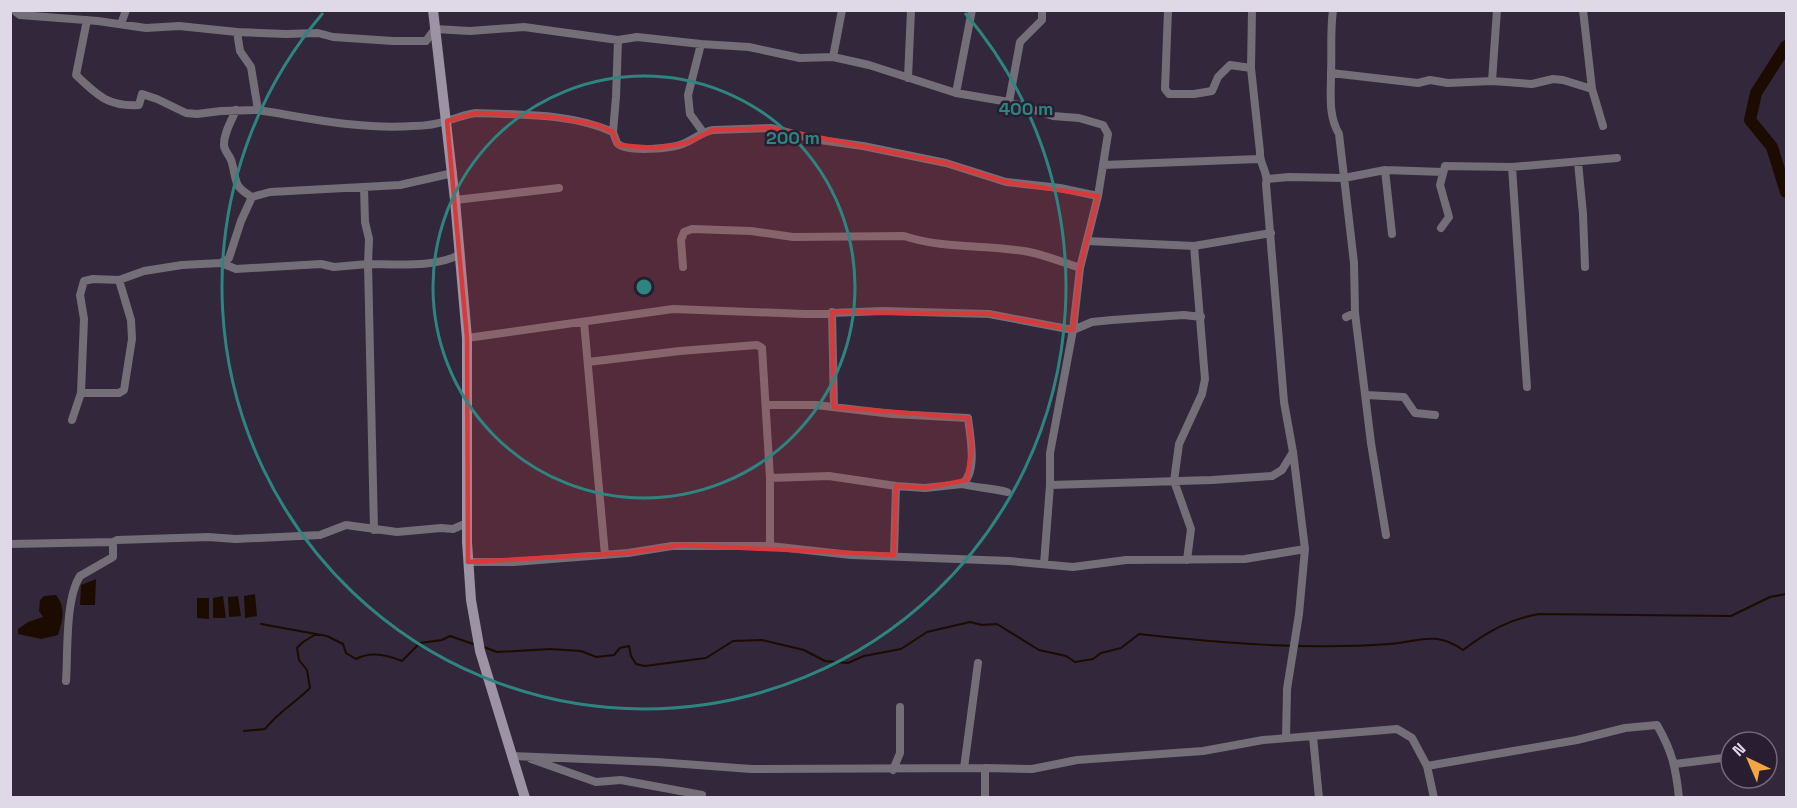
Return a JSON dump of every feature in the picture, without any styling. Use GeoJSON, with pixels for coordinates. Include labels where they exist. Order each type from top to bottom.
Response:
{"type":"FeatureCollection","features":[{"type":"Feature","properties":{"kind":"main road"},"geometry":{"type":"LineString","coordinates":[[433,10],[453,173],[467,338],[467,542],[474,623],[480,651],[525,798]]}},
{"type":"Feature","properties":{"kind":"street"},"geometry":{"type":"LineString","coordinates":[[17,10],[16,12],[20,15],[87,20],[146,28],[180,26],[237,32],[318,33],[333,37],[393,41],[426,40],[435,29],[470,31],[524,27],[618,40],[637,37],[749,47],[800,58],[833,57],[869,65],[956,93],[1009,102],[1053,116],[1079,118],[1102,125],[1108,134],[1098,196],[1080,268],[1073,330],[1050,453],[1044,564]]}},
{"type":"Feature","properties":{"kind":"street"},"geometry":{"type":"LineString","coordinates":[[121,24],[126,10]]}},
{"type":"Feature","properties":{"kind":"street"},"geometry":{"type":"LineString","coordinates":[[833,57],[843,10]]}},
{"type":"Feature","properties":{"kind":"street"},"geometry":{"type":"LineString","coordinates":[[908,78],[911,10]]}},
{"type":"Feature","properties":{"kind":"street"},"geometry":{"type":"LineString","coordinates":[[956,93],[972,10]]}},
{"type":"Feature","properties":{"kind":"street"},"geometry":{"type":"LineString","coordinates":[[1009,102],[1020,42],[1042,20],[1042,10]]}},
{"type":"Feature","properties":{"kind":"street"},"geometry":{"type":"LineString","coordinates":[[1251,10],[1251,68],[1259,159],[1267,179],[1284,402],[1293,452],[1305,549],[1299,614],[1287,690],[1286,738]]}},
{"type":"Feature","properties":{"kind":"street"},"geometry":{"type":"LineString","coordinates":[[1333,10],[1330,29],[1330,102],[1334,126],[1339,134],[1354,263],[1355,313],[1371,443],[1386,535]]}},
{"type":"Feature","properties":{"kind":"street"},"geometry":{"type":"LineString","coordinates":[[1492,81],[1497,10]]}},
{"type":"Feature","properties":{"kind":"street"},"geometry":{"type":"LineString","coordinates":[[1582,10],[1592,89],[1603,126]]}},
{"type":"Feature","properties":{"kind":"street"},"geometry":{"type":"LineString","coordinates":[[1168,11],[1165,89],[1169,94],[1212,91],[1218,77],[1230,65],[1251,68]]}},
{"type":"Feature","properties":{"kind":"street"},"geometry":{"type":"LineString","coordinates":[[87,20],[76,75],[100,98],[122,106],[139,105],[142,94],[186,113],[196,114],[237,110],[258,111],[368,126],[414,126],[447,121],[476,113],[553,117],[598,125],[613,132]]}},
{"type":"Feature","properties":{"kind":"street"},"geometry":{"type":"LineString","coordinates":[[237,32],[240,51],[251,67],[258,111]]}},
{"type":"Feature","properties":{"kind":"street"},"geometry":{"type":"LineString","coordinates":[[618,40],[613,132],[620,146],[655,148],[687,143],[703,132],[772,128],[813,139],[863,146],[946,163],[1006,182],[1060,188],[1098,196]]}},
{"type":"Feature","properties":{"kind":"street"},"geometry":{"type":"LineString","coordinates":[[701,44],[688,95],[690,114],[703,132]]}},
{"type":"Feature","properties":{"kind":"street"},"geometry":{"type":"LineString","coordinates":[[1331,73],[1418,83],[1430,80],[1448,83],[1492,81],[1532,84],[1553,79],[1592,89]]}},
{"type":"Feature","properties":{"kind":"street"},"geometry":{"type":"LineString","coordinates":[[237,110],[227,131],[224,144],[240,190],[252,197],[270,192],[400,185],[453,173]]}},
{"type":"Feature","properties":{"kind":"street"},"geometry":{"type":"LineString","coordinates":[[1441,228],[1449,217],[1440,185],[1445,166],[1512,166],[1617,158]]}},
{"type":"Feature","properties":{"kind":"street"},"geometry":{"type":"LineString","coordinates":[[1103,165],[1259,159]]}},
{"type":"Feature","properties":{"kind":"street"},"geometry":{"type":"LineString","coordinates":[[1578,162],[1585,267]]}},
{"type":"Feature","properties":{"kind":"street"},"geometry":{"type":"LineString","coordinates":[[1512,166],[1527,387]]}},
{"type":"Feature","properties":{"kind":"street"},"geometry":{"type":"LineString","coordinates":[[1267,179],[1344,178],[1385,170],[1443,172]]}},
{"type":"Feature","properties":{"kind":"street"},"geometry":{"type":"LineString","coordinates":[[1385,170],[1392,234]]}},
{"type":"Feature","properties":{"kind":"street"},"geometry":{"type":"LineString","coordinates":[[364,187],[365,222],[369,239],[374,530]]}},
{"type":"Feature","properties":{"kind":"street"},"geometry":{"type":"LineString","coordinates":[[455,200],[559,188]]}},
{"type":"Feature","properties":{"kind":"street"},"geometry":{"type":"LineString","coordinates":[[221,263],[229,258],[241,221],[252,197]]}},
{"type":"Feature","properties":{"kind":"street"},"geometry":{"type":"LineString","coordinates":[[683,267],[681,240],[684,232],[692,229],[751,231],[793,237],[904,236],[919,241],[1029,252],[1080,268]]}},
{"type":"Feature","properties":{"kind":"street"},"geometry":{"type":"LineString","coordinates":[[1087,241],[1194,246],[1271,233]]}},
{"type":"Feature","properties":{"kind":"street"},"geometry":{"type":"LineString","coordinates":[[1187,560],[1191,529],[1174,481],[1179,444],[1204,386],[1201,317],[1194,246]]}},
{"type":"Feature","properties":{"kind":"street"},"geometry":{"type":"LineString","coordinates":[[72,420],[81,393],[84,319],[80,295],[84,281],[119,280],[144,271],[182,265],[221,263],[236,269],[321,264],[334,267],[418,264],[451,260],[460,254]]}},
{"type":"Feature","properties":{"kind":"street"},"geometry":{"type":"LineString","coordinates":[[81,393],[119,393],[124,390],[132,339],[131,320],[119,280]]}},
{"type":"Feature","properties":{"kind":"street"},"geometry":{"type":"LineString","coordinates":[[467,338],[673,309],[739,310],[760,313],[883,311],[989,314],[1073,330],[1092,322],[1184,315],[1201,317]]}},
{"type":"Feature","properties":{"kind":"street"},"geometry":{"type":"LineString","coordinates":[[832,312],[834,407]]}},
{"type":"Feature","properties":{"kind":"street"},"geometry":{"type":"LineString","coordinates":[[1346,316],[1355,313]]}},
{"type":"Feature","properties":{"kind":"street"},"geometry":{"type":"LineString","coordinates":[[584,322],[605,555]]}},
{"type":"Feature","properties":{"kind":"street"},"geometry":{"type":"LineString","coordinates":[[588,362],[680,351],[757,345],[762,348],[770,478],[770,546]]}},
{"type":"Feature","properties":{"kind":"street"},"geometry":{"type":"LineString","coordinates":[[1366,394],[1404,397],[1415,413],[1435,415]]}},
{"type":"Feature","properties":{"kind":"street"},"geometry":{"type":"LineString","coordinates":[[767,405],[816,405],[901,415],[968,418],[972,447],[970,472],[967,480],[962,484]]}},
{"type":"Feature","properties":{"kind":"street"},"geometry":{"type":"LineString","coordinates":[[1050,485],[1272,476],[1282,470],[1293,452]]}},
{"type":"Feature","properties":{"kind":"street"},"geometry":{"type":"LineString","coordinates":[[770,478],[829,476],[896,486],[925,488],[962,484],[978,489],[1007,492]]}},
{"type":"Feature","properties":{"kind":"street"},"geometry":{"type":"LineString","coordinates":[[894,555],[896,486]]}},
{"type":"Feature","properties":{"kind":"street"},"geometry":{"type":"LineString","coordinates":[[10,544],[320,535],[346,525],[397,532],[453,529],[467,523]]}},
{"type":"Feature","properties":{"kind":"street"},"geometry":{"type":"LineString","coordinates":[[453,529],[467,542]]}},
{"type":"Feature","properties":{"kind":"street"},"geometry":{"type":"LineString","coordinates":[[66,681],[71,598],[76,582],[80,576],[113,557],[113,542]]}},
{"type":"Feature","properties":{"kind":"street"},"geometry":{"type":"LineString","coordinates":[[468,562],[514,562],[605,555],[672,546],[770,546],[851,555],[894,555],[1073,567],[1126,560],[1245,559],[1305,549]]}},
{"type":"Feature","properties":{"kind":"street"},"geometry":{"type":"LineString","coordinates":[[964,768],[978,663]]}},
{"type":"Feature","properties":{"kind":"street"},"geometry":{"type":"LineString","coordinates":[[893,770],[900,753],[900,707]]}},
{"type":"Feature","properties":{"kind":"street"},"geometry":{"type":"LineString","coordinates":[[1427,766],[1577,740],[1625,728],[1657,725],[1669,745],[1675,764],[1679,798]]}},
{"type":"Feature","properties":{"kind":"street"},"geometry":{"type":"LineString","coordinates":[[512,756],[657,762],[751,769],[1032,768],[1077,760],[1203,751],[1286,738],[1397,729],[1412,738],[1427,766],[1434,798]]}},
{"type":"Feature","properties":{"kind":"street"},"geometry":{"type":"LineString","coordinates":[[1313,737],[1319,798]]}},
{"type":"Feature","properties":{"kind":"street"},"geometry":{"type":"LineString","coordinates":[[524,757],[596,783],[621,780],[702,795]]}},
{"type":"Feature","properties":{"kind":"street"},"geometry":{"type":"LineString","coordinates":[[1675,764],[1719,758]]}},
{"type":"Feature","properties":{"kind":"street"},"geometry":{"type":"LineString","coordinates":[[985,768],[985,798]]}},
{"type":"Feature","properties":{"kind":"highlighted area"},"geometry":{"type":"Polygon","coordinates":[[[476,113],[553,117],[598,125],[613,132],[618,145],[655,148],[687,143],[713,130],[772,128],[946,163],[1006,182],[1098,196],[1080,268],[1073,330],[989,314],[832,312],[834,407],[968,418],[972,447],[967,480],[925,488],[896,486],[894,555],[681,545],[628,553],[468,562],[467,338],[447,121],[476,113]]]}},
{"type":"Feature","properties":{"kind":"shaded area"},"geometry":{"type":"Polygon","coordinates":[[[96,579],[95,605],[80,605],[81,585],[96,579]]]}},
{"type":"Feature","properties":{"kind":"shaded area"},"geometry":{"type":"Polygon","coordinates":[[[255,594],[257,616],[245,618],[244,596],[255,594]]]}},
{"type":"Feature","properties":{"kind":"shaded area"},"geometry":{"type":"Polygon","coordinates":[[[56,595],[63,614],[58,635],[41,639],[18,634],[18,629],[28,622],[43,617],[39,611],[40,600],[44,596],[56,595]]]}},
{"type":"Feature","properties":{"kind":"shaded area"},"geometry":{"type":"Polygon","coordinates":[[[223,596],[226,618],[213,618],[213,598],[223,596]]]}},
{"type":"Feature","properties":{"kind":"shaded area"},"geometry":{"type":"Polygon","coordinates":[[[238,596],[241,616],[229,617],[228,597],[238,596]]]}},
{"type":"Feature","properties":{"kind":"shaded area"},"geometry":{"type":"Polygon","coordinates":[[[197,598],[209,598],[209,619],[197,618],[197,598]]]}},
{"type":"Feature","properties":{"kind":"waterway"},"geometry":{"type":"LineString","coordinates":[[1786,46],[1756,93],[1750,120],[1772,147],[1786,192]]}},
{"type":"Feature","properties":{"kind":"waterway"},"geometry":{"type":"LineString","coordinates":[[484,647],[497,652],[550,649],[581,651],[596,657],[614,655],[620,648],[629,646],[636,664],[645,666],[706,658],[733,641],[762,640],[804,650],[825,661],[848,663],[864,656],[901,649],[927,632],[970,622],[982,625],[997,624],[1039,650],[1066,656],[1075,662],[1093,659],[1101,653],[1121,648],[1139,634],[1295,646],[1358,646],[1435,639],[1444,640],[1463,650],[1499,627],[1539,614],[1731,616],[1770,597],[1786,594]]}},
{"type":"Feature","properties":{"kind":"waterway"},"geometry":{"type":"LineString","coordinates":[[261,624],[327,636],[343,644],[346,653],[356,659],[367,655],[379,655],[402,661],[420,643],[442,640],[450,636],[476,645]]}},
{"type":"Feature","properties":{"kind":"waterway"},"geometry":{"type":"LineString","coordinates":[[244,731],[265,729],[310,688],[307,670],[299,660],[297,648],[316,634]]}}]}
